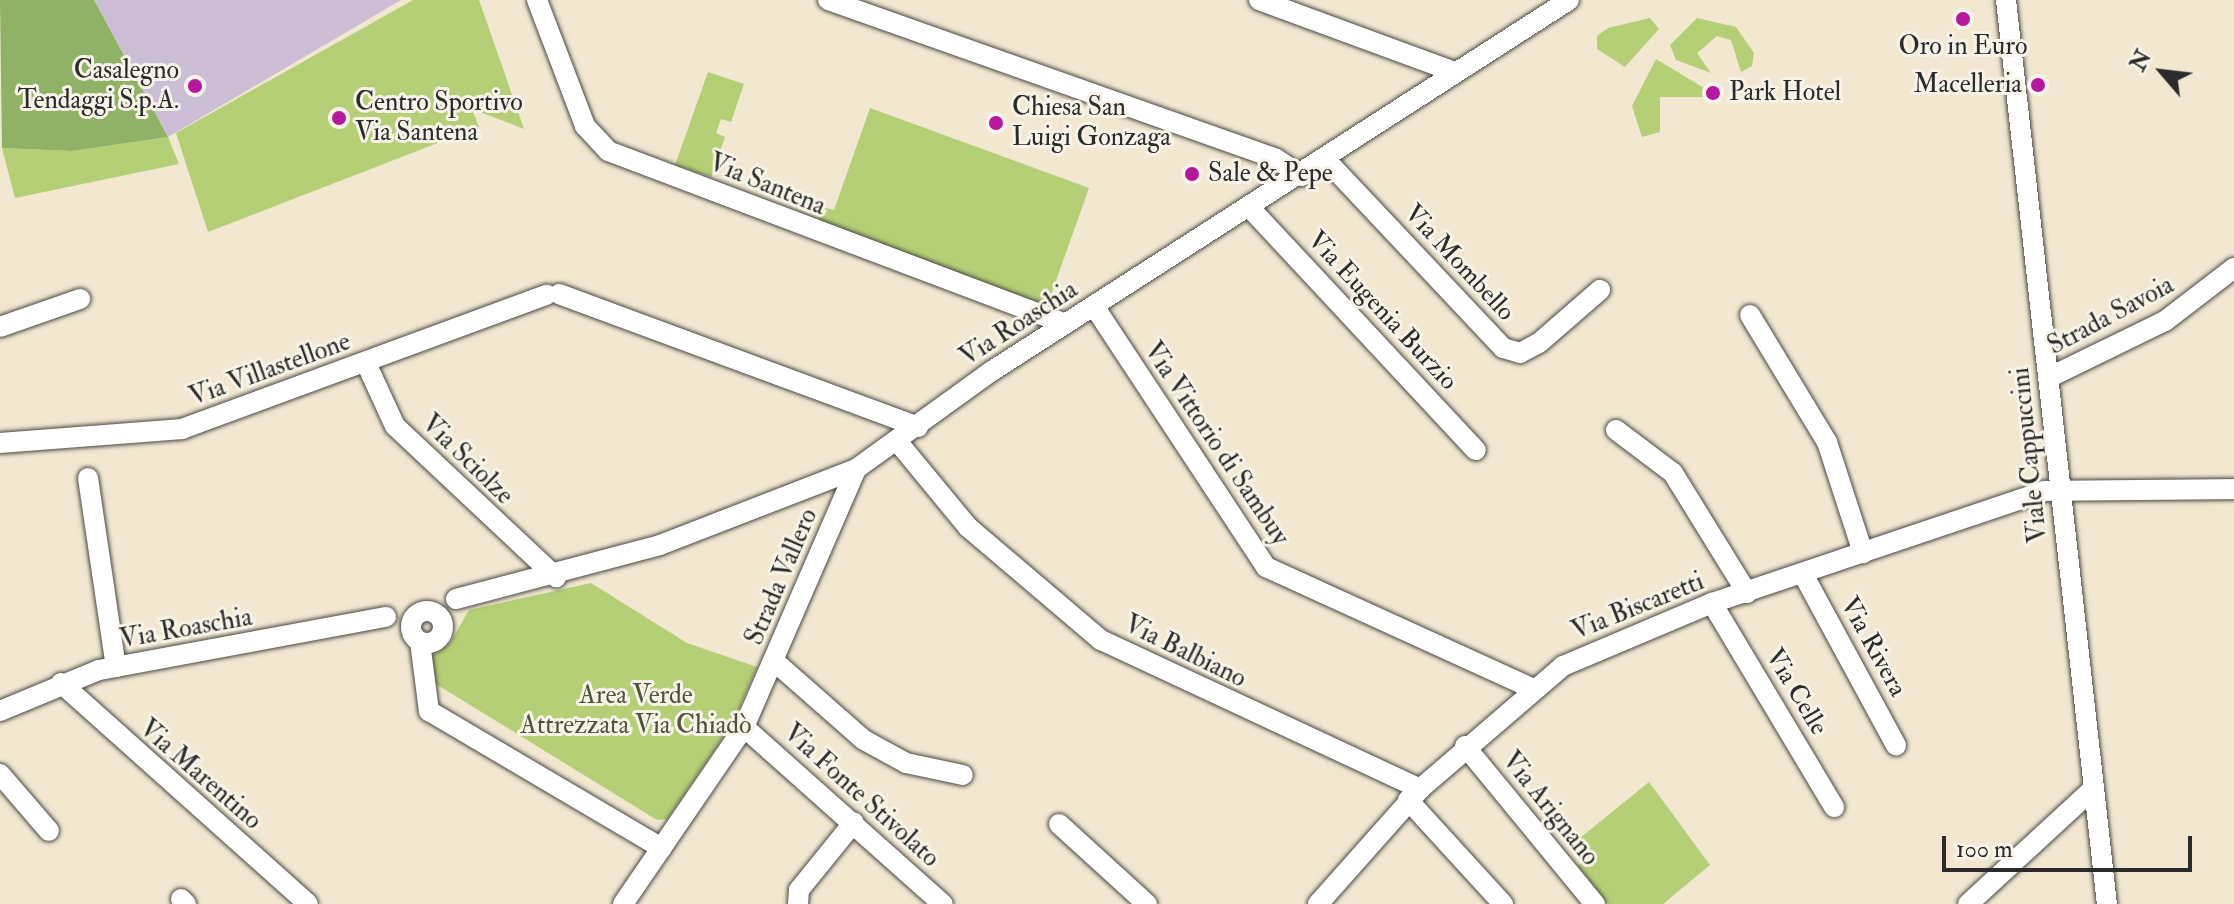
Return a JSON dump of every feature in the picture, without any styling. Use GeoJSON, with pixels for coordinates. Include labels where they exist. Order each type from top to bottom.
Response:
{"type":"FeatureCollection","features":[{"type":"Feature","properties":{"kind":"street","name":"Via Santena"},"geometry":{"type":"LineString","coordinates":[[537,0],[585,126],[608,151],[1065,324]]}},
{"type":"Feature","properties":{"kind":"street"},"geometry":{"type":"LineString","coordinates":[[828,0],[1276,159],[1302,176]]}},
{"type":"Feature","properties":{"kind":"street"},"geometry":{"type":"LineString","coordinates":[[1259,0],[1455,72]]}},
{"type":"Feature","properties":{"kind":"street","name":"Via Roaschia"},"geometry":{"type":"LineString","coordinates":[[0,711],[61,683],[116,667],[386,617],[424,623],[456,599],[556,577],[856,469],[1065,324],[1327,161],[1455,72],[1569,0]]}},
{"type":"Feature","properties":{"kind":"street","name":"Viale Cappuccini"},"geometry":{"type":"LineString","coordinates":[[2006,0],[2107,904]]}},
{"type":"Feature","properties":{"kind":"street","name":"Via Mombello"},"geometry":{"type":"LineString","coordinates":[[1327,161],[1503,348],[1520,353],[1539,343],[1600,290]]}},
{"type":"Feature","properties":{"kind":"street","name":"Via Eugenia Burzio"},"geometry":{"type":"LineString","coordinates":[[1250,208],[1476,450]]}},
{"type":"Feature","properties":{"kind":"street","name":"Strada Savoia"},"geometry":{"type":"LineString","coordinates":[[2048,378],[2165,321],[2234,268]]}},
{"type":"Feature","properties":{"kind":"street","name":"Via Villastellone"},"geometry":{"type":"LineString","coordinates":[[0,443],[182,429],[553,294],[918,427]]}},
{"type":"Feature","properties":{"kind":"street"},"geometry":{"type":"LineString","coordinates":[[0,327],[80,299]]}},
{"type":"Feature","properties":{"kind":"street","name":"Via Vittorio di Sambuy"},"geometry":{"type":"LineString","coordinates":[[1094,306],[1266,567],[1531,688]]}},
{"type":"Feature","properties":{"kind":"street"},"geometry":{"type":"LineString","coordinates":[[1750,315],[1827,442],[1863,553]]}},
{"type":"Feature","properties":{"kind":"street","name":"Via Sciolze"},"geometry":{"type":"LineString","coordinates":[[366,363],[395,426],[556,577]]}},
{"type":"Feature","properties":{"kind":"street"},"geometry":{"type":"LineString","coordinates":[[1616,430],[1673,473],[1747,593]]}},
{"type":"Feature","properties":{"kind":"street","name":"Via Balbiano"},"geometry":{"type":"LineString","coordinates":[[897,441],[968,527],[1101,640],[1414,794]]}},
{"type":"Feature","properties":{"kind":"street","name":"Strada Vallero"},"geometry":{"type":"LineString","coordinates":[[623,904],[744,727],[856,469]]}},
{"type":"Feature","properties":{"kind":"street"},"geometry":{"type":"LineString","coordinates":[[88,478],[116,667]]}},
{"type":"Feature","properties":{"kind":"street","name":"Via Biscaretti"},"geometry":{"type":"LineString","coordinates":[[1318,904],[1414,794],[1531,688],[1563,666],[1712,603],[2059,488],[2234,489]]}},
{"type":"Feature","properties":{"kind":"street","name":"Via Rivera"},"geometry":{"type":"LineString","coordinates":[[1803,574],[1896,745]]}},
{"type":"Feature","properties":{"kind":"street","name":"Via Celle"},"geometry":{"type":"LineString","coordinates":[[1712,603],[1834,807]]}},
{"type":"Feature","properties":{"kind":"street"},"geometry":{"type":"LineString","coordinates":[[424,623],[429,711],[662,848]]}},
{"type":"Feature","properties":{"kind":"street"},"geometry":{"type":"LineString","coordinates":[[774,661],[864,740],[906,763],[963,775]]}},
{"type":"Feature","properties":{"kind":"street","name":"Via Marentino"},"geometry":{"type":"LineString","coordinates":[[61,683],[308,904]]}},
{"type":"Feature","properties":{"kind":"street","name":"Via Fonte Stivolato"},"geometry":{"type":"LineString","coordinates":[[744,727],[943,904]]}},
{"type":"Feature","properties":{"kind":"street","name":"Via Arignano"},"geometry":{"type":"LineString","coordinates":[[1465,746],[1595,904]]}},
{"type":"Feature","properties":{"kind":"street"},"geometry":{"type":"LineString","coordinates":[[0,774],[49,831]]}},
{"type":"Feature","properties":{"kind":"street"},"geometry":{"type":"LineString","coordinates":[[1968,904],[2094,788]]}},
{"type":"Feature","properties":{"kind":"street"},"geometry":{"type":"LineString","coordinates":[[1414,794],[1503,904]]}},
{"type":"Feature","properties":{"kind":"street"},"geometry":{"type":"LineString","coordinates":[[798,904],[799,890],[854,822]]}},
{"type":"Feature","properties":{"kind":"street"},"geometry":{"type":"LineString","coordinates":[[1059,824],[1147,904]]}},
{"type":"Feature","properties":{"kind":"shaded area","name":"Casalegno Tendaggi S.p.A."},"geometry":{"type":"Polygon","coordinates":[[[94,0],[401,0],[168,137],[94,0]]]}},
{"type":"Feature","properties":{"kind":"green space"},"geometry":{"type":"Polygon","coordinates":[[[0,0],[94,0],[168,137],[72,151],[2,148],[0,0]]]}},
{"type":"Feature","properties":{"kind":"green space","name":"Centro Sportivo Via Santena"},"geometry":{"type":"Polygon","coordinates":[[[413,0],[479,0],[524,129],[472,109],[479,127],[208,232],[176,133],[413,0]]]}},
{"type":"Feature","properties":{"kind":"green space"},"geometry":{"type":"Polygon","coordinates":[[[1650,18],[1659,29],[1625,67],[1597,49],[1597,36],[1608,28],[1650,18]]]}},
{"type":"Feature","properties":{"kind":"green space"},"geometry":{"type":"Polygon","coordinates":[[[1697,18],[1736,27],[1754,53],[1752,66],[1741,72],[1731,40],[1717,36],[1697,53],[1711,73],[1676,60],[1670,45],[1697,18]]]}},
{"type":"Feature","properties":{"kind":"green space"},"geometry":{"type":"Polygon","coordinates":[[[1656,59],[1719,97],[1660,97],[1660,132],[1642,137],[1632,106],[1656,59]]]}},
{"type":"Feature","properties":{"kind":"green space"},"geometry":{"type":"Polygon","coordinates":[[[708,72],[744,84],[731,122],[721,119],[716,133],[725,137],[711,177],[675,165],[708,72]]]}},
{"type":"Feature","properties":{"kind":"green space"},"geometry":{"type":"Polygon","coordinates":[[[870,108],[1089,188],[1047,306],[816,225],[822,207],[834,210],[870,108]]]}},
{"type":"Feature","properties":{"kind":"green space"},"geometry":{"type":"Polygon","coordinates":[[[168,137],[179,164],[15,198],[2,148],[72,151],[168,137]]]}},
{"type":"Feature","properties":{"kind":"green space","name":"Area Verde Attrezzata Via Chiadò"},"geometry":{"type":"Polygon","coordinates":[[[591,583],[687,643],[757,667],[731,726],[667,819],[657,820],[431,681],[430,658],[450,643],[469,610],[591,583]]]}},
{"type":"Feature","properties":{"kind":"green space"},"geometry":{"type":"Polygon","coordinates":[[[1649,782],[1710,865],[1663,904],[1608,904],[1578,866],[1591,853],[1580,838],[1649,782]]]}},
{"type":"Feature","properties":{"kind":"place","name":"Oro in Euro"},"geometry":{"type":"Point","coordinates":[1963,19]}},
{"type":"Feature","properties":{"kind":"place","name":"Macelleria"},"geometry":{"type":"Point","coordinates":[2038,85]}},
{"type":"Feature","properties":{"kind":"place","name":"Casalegno Tendaggi S.p.A."},"geometry":{"type":"Point","coordinates":[195,86]}},
{"type":"Feature","properties":{"kind":"place","name":"Park Hotel"},"geometry":{"type":"Point","coordinates":[1713,93]}},
{"type":"Feature","properties":{"kind":"place","name":"Centro Sportivo Via Santena"},"geometry":{"type":"Point","coordinates":[339,118]}},
{"type":"Feature","properties":{"kind":"place","name":"Chiesa San Luigi Gonzaga"},"geometry":{"type":"Point","coordinates":[996,123]}},
{"type":"Feature","properties":{"kind":"place","name":"Sale & Pepe"},"geometry":{"type":"Point","coordinates":[1192,174]}}]}
